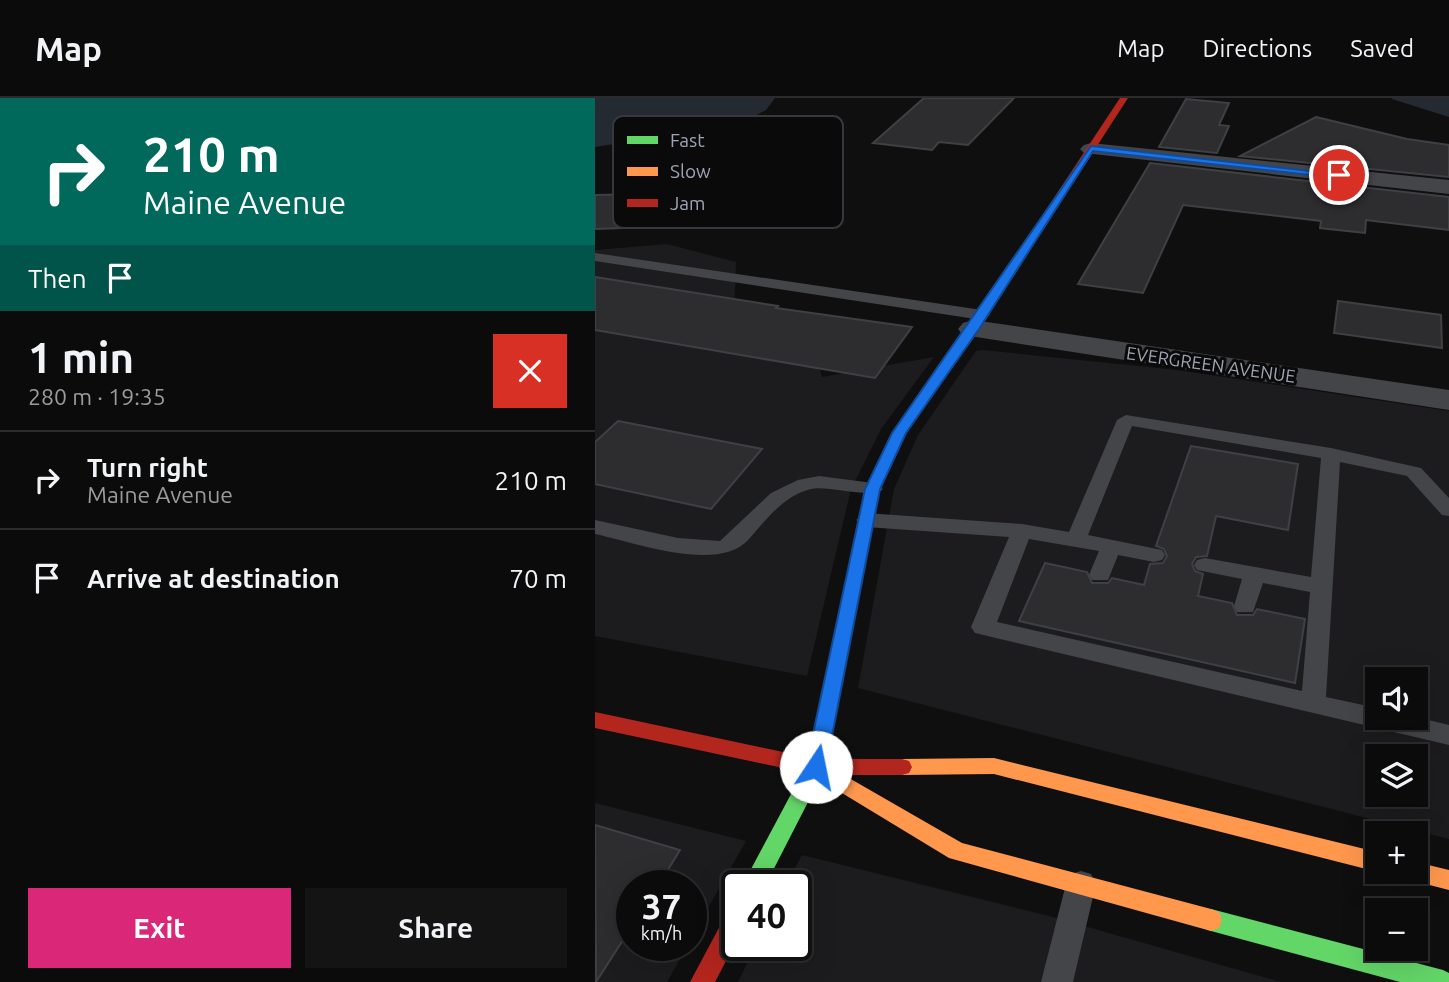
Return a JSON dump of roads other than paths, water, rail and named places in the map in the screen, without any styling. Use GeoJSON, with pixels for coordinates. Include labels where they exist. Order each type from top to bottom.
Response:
{"type":"FeatureCollection","features":[{"type":"Feature","properties":{"kind":"street"},"geometry":{"type":"LineString","coordinates":[[761,870],[816,767],[873,489],[899,433],[977,322],[1124,98]]}},
{"type":"Feature","properties":{"kind":"street"},"geometry":{"type":"LineString","coordinates":[[1091,149],[1449,187]]}},
{"type":"Feature","properties":{"kind":"street","name":"EVERGREEN AVENUE"},"geometry":{"type":"LineString","coordinates":[[977,322],[1449,400]]}},
{"type":"Feature","properties":{"kind":"street"},"geometry":{"type":"LineString","coordinates":[[595,720],[816,767],[994,766],[1365,859]]}},
{"type":"Feature","properties":{"kind":"street"},"geometry":{"type":"LineString","coordinates":[[816,767],[957,851],[1443,982]]}},
{"type":"Feature","properties":{"kind":"street"},"geometry":{"type":"LineString","coordinates":[[1428,875],[1449,880]]}},
{"type":"Feature","properties":{"kind":"street"},"geometry":{"type":"LineString","coordinates":[[702,982],[721,947]]}},
{"type":"Feature","properties":{"kind":"lane"},"geometry":{"type":"LineString","coordinates":[[595,257],[977,322]]}},
{"type":"Feature","properties":{"kind":"lane"},"geometry":{"type":"LineString","coordinates":[[1076,540],[1126,420],[1331,454],[1414,472],[1449,510]]}},
{"type":"Feature","properties":{"kind":"lane"},"geometry":{"type":"LineString","coordinates":[[1313,703],[1331,454]]}},
{"type":"Feature","properties":{"kind":"lane"},"geometry":{"type":"LineString","coordinates":[[595,527],[700,547],[722,548],[737,540],[772,503],[798,484],[834,480],[873,489]]}},
{"type":"Feature","properties":{"kind":"lane"},"geometry":{"type":"LineString","coordinates":[[866,520],[1022,531],[1154,555]]}},
{"type":"Feature","properties":{"kind":"lane"},"geometry":{"type":"LineString","coordinates":[[1022,531],[983,627],[1072,640],[1228,676],[1313,703],[1449,735]]}},
{"type":"Feature","properties":{"kind":"lane"},"geometry":{"type":"LineString","coordinates":[[1100,575],[1111,547]]}},
{"type":"Feature","properties":{"kind":"lane"},"geometry":{"type":"LineString","coordinates":[[1205,565],[1321,586]]}},
{"type":"Feature","properties":{"kind":"lane"},"geometry":{"type":"LineString","coordinates":[[1245,606],[1254,574]]}},
{"type":"Feature","properties":{"kind":"lane"},"geometry":{"type":"LineString","coordinates":[[1057,982],[1081,884]]}}]}
